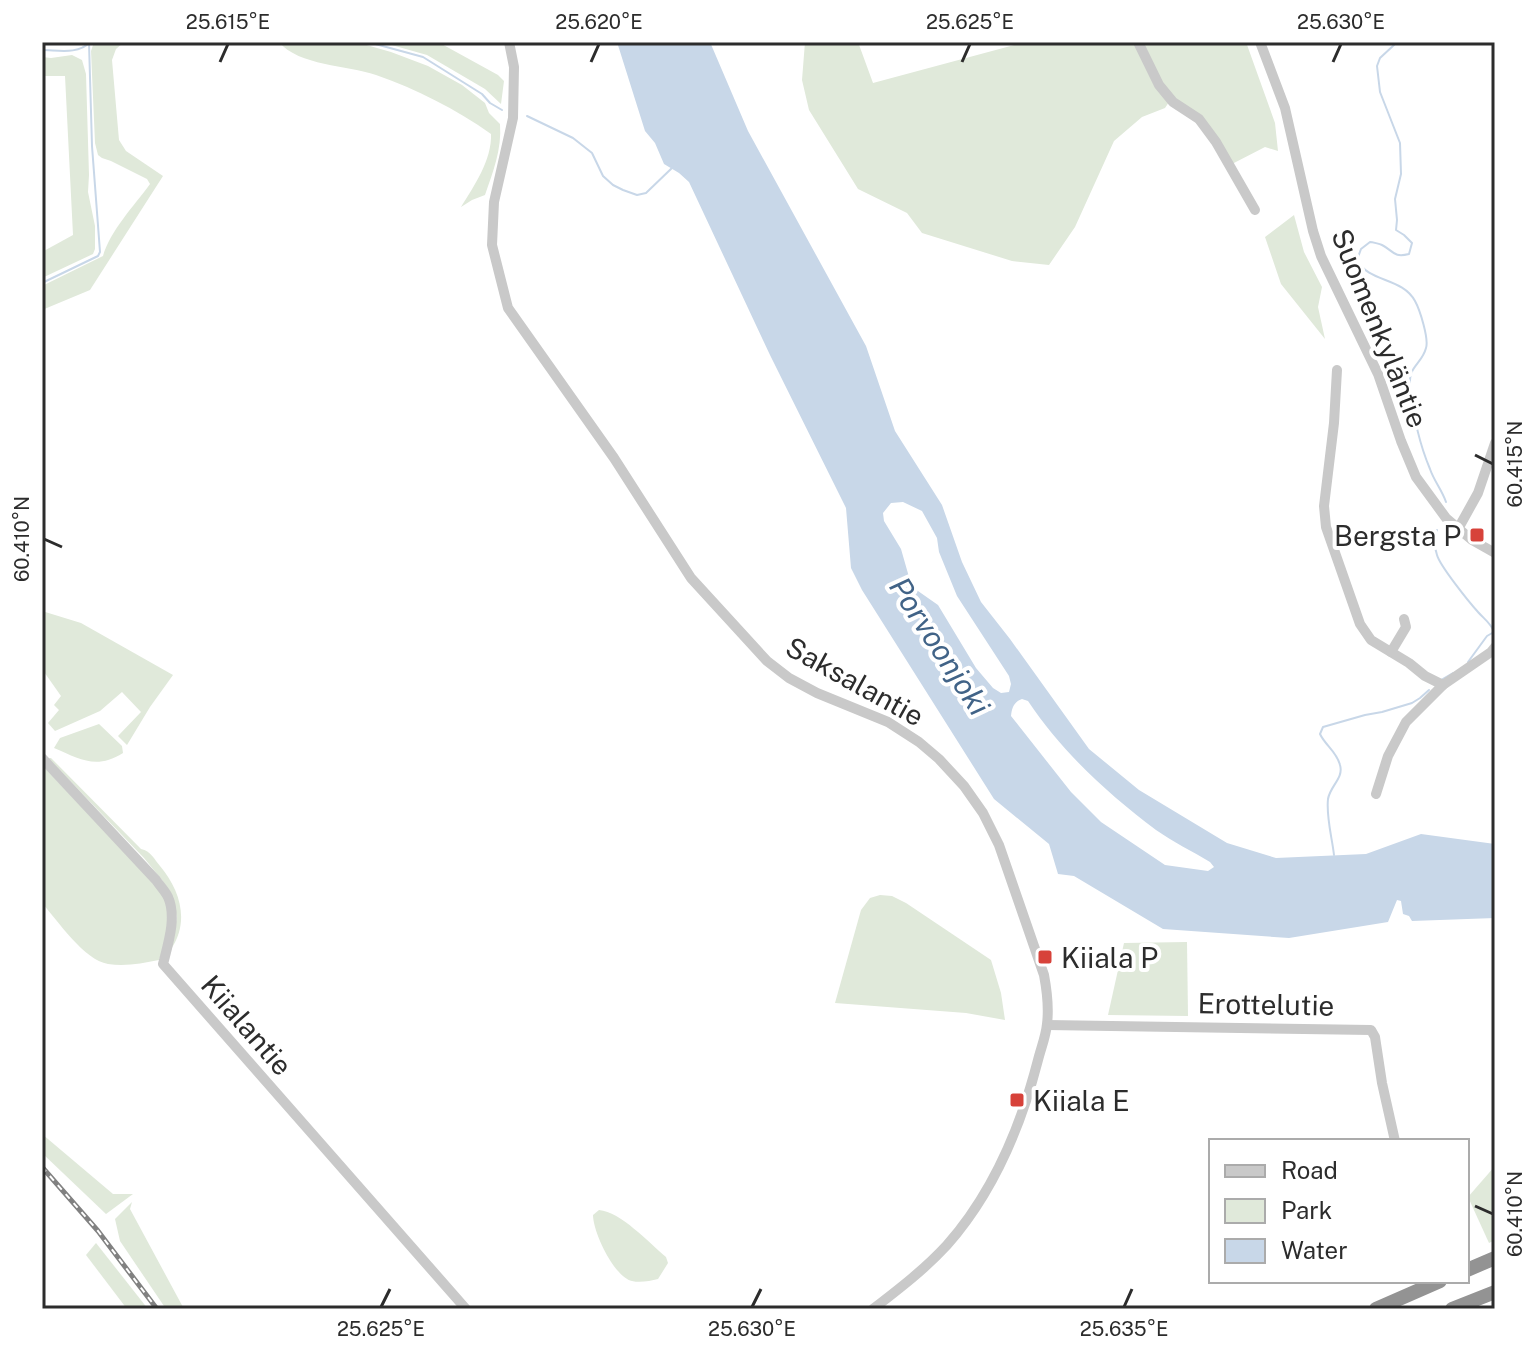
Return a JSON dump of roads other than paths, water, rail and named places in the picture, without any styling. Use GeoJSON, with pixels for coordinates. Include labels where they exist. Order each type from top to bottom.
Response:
{"type":"FeatureCollection","features":[{"type":"Feature","properties":{"kind":"highway"},"geometry":{"type":"LineString","coordinates":[[1469,1269],[1495,1258]]}},
{"type":"Feature","properties":{"kind":"highway"},"geometry":{"type":"LineString","coordinates":[[1376,1309],[1435,1283]]}},
{"type":"Feature","properties":{"kind":"highway"},"geometry":{"type":"LineString","coordinates":[[1452,1309],[1495,1292]]}},
{"type":"Feature","properties":{"kind":"street","name":"Saksalantie"},"geometry":{"type":"LineString","coordinates":[[509,42],[514,67],[513,118],[494,202],[492,245],[508,308],[614,458],[691,578],[767,661],[789,678],[817,693],[888,722],[919,742],[964,786],[983,813],[999,845],[1044,975],[1048,998],[1047,1025],[1030,1090],[993,1178],[947,1245],[873,1309]]}},
{"type":"Feature","properties":{"kind":"street"},"geometry":{"type":"LineString","coordinates":[[1138,42],[1159,85],[1173,102],[1199,119],[1216,142],[1255,210]]}},
{"type":"Feature","properties":{"kind":"street","name":"Suomenkyläntie"},"geometry":{"type":"LineString","coordinates":[[1260,42],[1285,108],[1321,256],[1378,374],[1416,477],[1435,506],[1458,529],[1495,553]]}},
{"type":"Feature","properties":{"kind":"street"},"geometry":{"type":"LineString","coordinates":[[1337,370],[1324,506],[1326,527],[1360,624],[1371,640],[1443,685]]}},
{"type":"Feature","properties":{"kind":"street"},"geometry":{"type":"LineString","coordinates":[[1458,529],[1478,493],[1495,443]]}},
{"type":"Feature","properties":{"kind":"street"},"geometry":{"type":"LineString","coordinates":[[1391,652],[1406,627],[1404,619]]}},
{"type":"Feature","properties":{"kind":"street"},"geometry":{"type":"LineString","coordinates":[[1376,794],[1387,758],[1406,722],[1443,685],[1495,647]]}},
{"type":"Feature","properties":{"kind":"street","name":"Kiialantie"},"geometry":{"type":"LineString","coordinates":[[42,758],[131,852],[169,899],[172,917],[163,964],[466,1309]]}},
{"type":"Feature","properties":{"kind":"street","name":"Erottelutie"},"geometry":{"type":"LineString","coordinates":[[1047,1025],[1371,1030],[1375,1037],[1395,1139]]}},
{"type":"Feature","properties":{"kind":"water","name":"Porvoonjoki"},"geometry":{"type":"Polygon","coordinates":[[[617,42],[710,42],[748,131],[866,346],[895,431],[942,505],[962,562],[981,602],[1089,749],[1139,790],[1227,843],[1276,858],[1366,854],[1421,834],[1495,844],[1495,918],[1412,921],[1403,914],[1401,901],[1397,900],[1388,922],[1289,938],[1163,929],[1074,876],[1058,874],[1049,844],[994,799],[862,590],[851,568],[846,508],[689,182],[664,164],[655,143],[645,131],[617,42]],[[903,502],[891,503],[883,513],[884,521],[901,549],[911,584],[938,605],[976,668],[993,688],[1001,693],[1009,692],[1009,676],[957,596],[939,552],[937,538],[922,511],[903,502]],[[1022,699],[1014,705],[1011,716],[1071,792],[1101,822],[1165,865],[1208,871],[1214,867],[1169,839],[1120,802],[1086,771],[1028,701],[1022,699]]]}},
{"type":"Feature","properties":{"kind":"waterway"},"geometry":{"type":"LineString","coordinates":[[42,50],[74,50],[90,42]]}},
{"type":"Feature","properties":{"kind":"waterway"},"geometry":{"type":"LineString","coordinates":[[368,42],[423,57],[502,110]]}},
{"type":"Feature","properties":{"kind":"waterway"},"geometry":{"type":"LineString","coordinates":[[1394,42],[1377,66],[1380,92],[1400,143],[1401,174],[1395,199],[1396,230],[1412,243],[1409,254],[1400,255],[1370,242],[1361,249],[1357,260],[1369,273],[1409,293],[1419,311],[1427,344],[1411,374],[1411,397],[1423,449],[1446,502]]}},
{"type":"Feature","properties":{"kind":"waterway"},"geometry":{"type":"LineString","coordinates":[[42,283],[98,256],[100,252],[92,146],[89,43]]}},
{"type":"Feature","properties":{"kind":"waterway"},"geometry":{"type":"LineString","coordinates":[[527,116],[573,138],[592,153],[603,176],[613,185],[637,195],[646,193],[673,167]]}},
{"type":"Feature","properties":{"kind":"waterway"},"geometry":{"type":"LineString","coordinates":[[1437,530],[1435,546],[1439,560],[1494,632],[1487,636],[1468,662]]}},
{"type":"Feature","properties":{"kind":"waterway"},"geometry":{"type":"LineString","coordinates":[[1441,680],[1453,673]]}},
{"type":"Feature","properties":{"kind":"waterway"},"geometry":{"type":"LineString","coordinates":[[1334,855],[1328,799],[1341,770],[1336,756],[1320,734],[1323,727],[1412,703],[1429,690]]}},
{"type":"Feature","properties":{"kind":"railway"},"geometry":{"type":"LineString","coordinates":[[42,1167],[98,1231],[157,1309]]}},
{"type":"Feature","properties":{"kind":"place","name":"Bergsta P"},"geometry":{"type":"Point","coordinates":[1477,535]}},
{"type":"Feature","properties":{"kind":"place","name":"Kiiala P"},"geometry":{"type":"Point","coordinates":[1045,957]}},
{"type":"Feature","properties":{"kind":"place","name":"Kiiala E"},"geometry":{"type":"Point","coordinates":[1017,1100]}}]}
